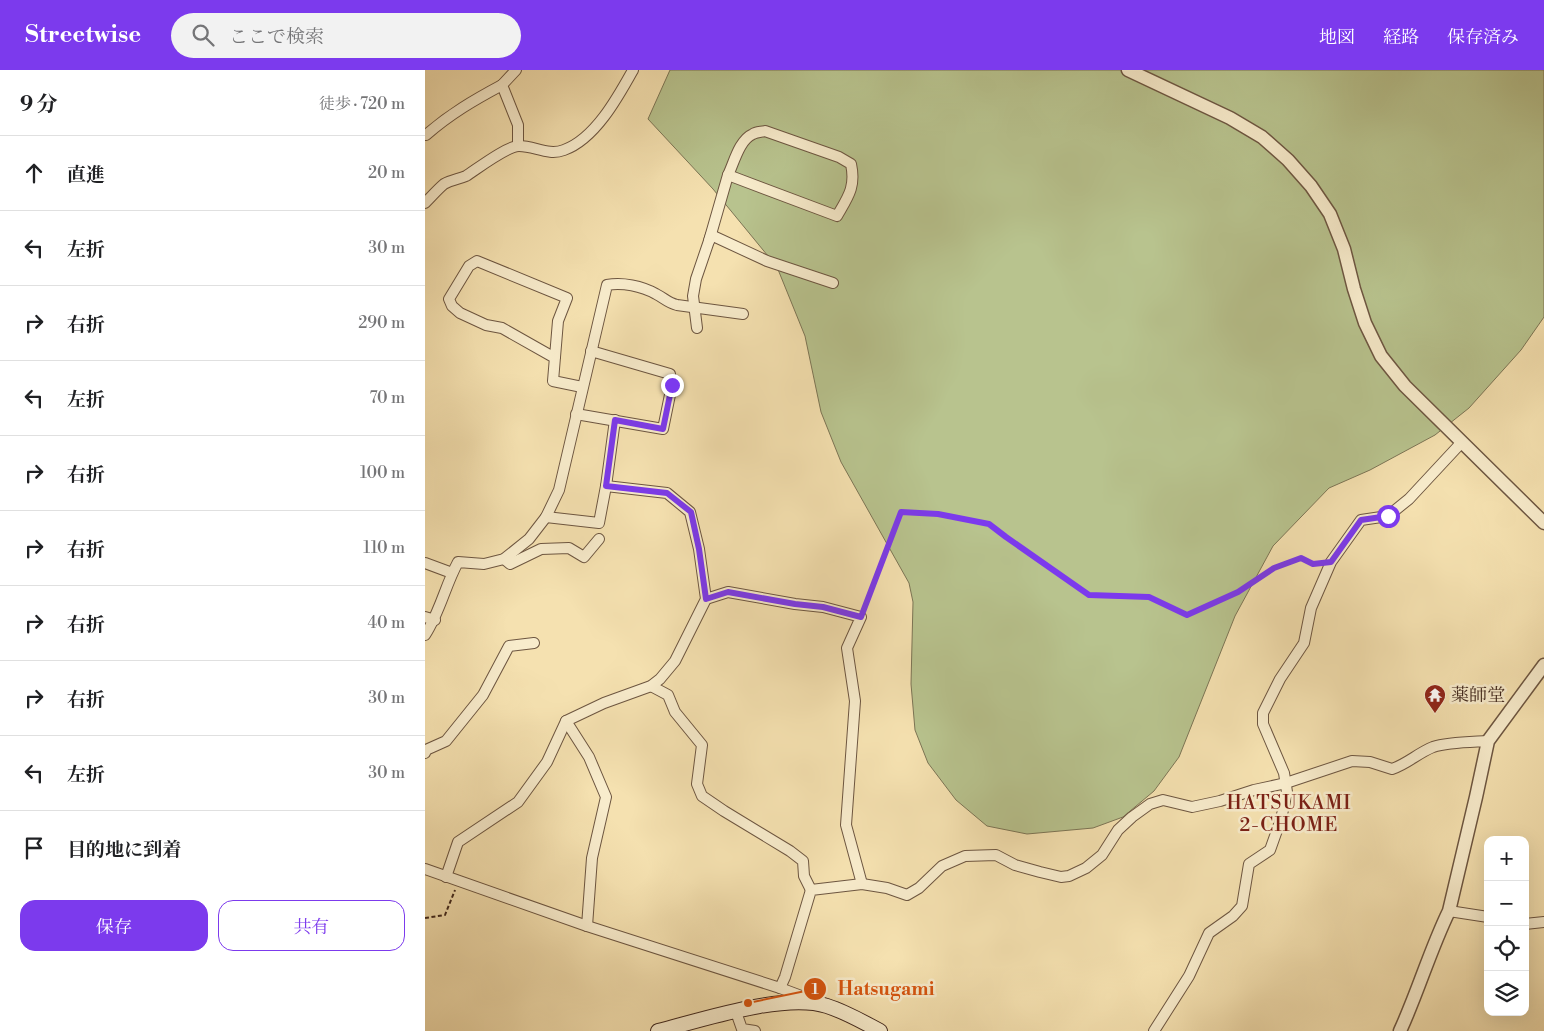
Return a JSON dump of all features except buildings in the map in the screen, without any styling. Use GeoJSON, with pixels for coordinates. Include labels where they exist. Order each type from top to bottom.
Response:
{"type":"FeatureCollection","features":[{"type":"Feature","properties":{"kind":"main road"},"geometry":{"type":"LineString","coordinates":[[658,1031],[736,1012],[797,1001],[827,1006],[880,1031]]}},
{"type":"Feature","properties":{"kind":"street"},"geometry":{"type":"LineString","coordinates":[[426,135],[466,104],[503,85],[516,70]]}},
{"type":"Feature","properties":{"kind":"street"},"geometry":{"type":"LineString","coordinates":[[425,203],[446,183],[465,176],[491,158],[518,146],[550,153],[564,150],[579,142],[589,134],[621,92],[633,70]]}},
{"type":"Feature","properties":{"kind":"street"},"geometry":{"type":"LineString","coordinates":[[1128,70],[1230,118],[1262,137],[1288,160],[1311,186],[1330,214],[1344,249],[1365,323],[1381,356],[1405,386],[1544,523]]}},
{"type":"Feature","properties":{"kind":"street"},"geometry":{"type":"LineString","coordinates":[[503,85],[518,125],[518,146]]}},
{"type":"Feature","properties":{"kind":"street"},"geometry":{"type":"LineString","coordinates":[[711,234],[709,242],[728,175],[741,146],[753,133],[765,131],[839,157],[851,164],[853,177],[849,196],[837,216],[728,175]]}},
{"type":"Feature","properties":{"kind":"street"},"geometry":{"type":"LineString","coordinates":[[711,234],[767,261],[833,283]]}},
{"type":"Feature","properties":{"kind":"street"},"geometry":{"type":"LineString","coordinates":[[697,328],[696,306],[693,296],[696,279],[711,234]]}},
{"type":"Feature","properties":{"kind":"street"},"geometry":{"type":"LineString","coordinates":[[555,358],[502,328],[486,325],[460,313],[452,306],[449,299],[469,266],[477,261],[567,298],[559,321],[553,381],[582,387]]}},
{"type":"Feature","properties":{"kind":"street"},"geometry":{"type":"LineString","coordinates":[[425,635],[430,618],[458,562],[484,564],[504,559],[529,540],[546,517],[559,490],[607,286],[617,283],[641,288],[656,294],[668,303],[743,314]]}},
{"type":"Feature","properties":{"kind":"street"},"geometry":{"type":"LineString","coordinates":[[576,414],[663,429],[672,385],[670,374],[591,352]]}},
{"type":"Feature","properties":{"kind":"street"},"geometry":{"type":"LineString","coordinates":[[546,517],[599,522],[615,420]]}},
{"type":"Feature","properties":{"kind":"street"},"geometry":{"type":"LineString","coordinates":[[1154,1031],[1189,976],[1209,933],[1233,916],[1241,906],[1249,864],[1270,850],[1281,819],[1287,792],[1284,773],[1263,724],[1263,713],[1280,679],[1304,643],[1311,608],[1331,562],[1361,520],[1388,516],[1409,499],[1462,442]]}},
{"type":"Feature","properties":{"kind":"street"},"geometry":{"type":"LineString","coordinates":[[446,877],[459,842],[517,802],[547,762],[566,721],[604,703],[651,686],[660,679],[675,661],[706,599],[699,549],[691,512],[667,493],[606,486]]}},
{"type":"Feature","properties":{"kind":"street"},"geometry":{"type":"LineString","coordinates":[[504,559],[510,564],[541,549],[569,548],[584,557],[599,538]]}},
{"type":"Feature","properties":{"kind":"street"},"geometry":{"type":"LineString","coordinates":[[425,563],[452,573]]}},
{"type":"Feature","properties":{"kind":"street"},"geometry":{"type":"LineString","coordinates":[[706,599],[728,592],[823,607],[861,617],[847,648],[855,701],[845,825],[862,884]]}},
{"type":"Feature","properties":{"kind":"street"},"geometry":{"type":"LineString","coordinates":[[425,753],[446,740],[483,695],[509,646],[534,643]]}},
{"type":"Feature","properties":{"kind":"street"},"geometry":{"type":"LineString","coordinates":[[1400,1031],[1449,911],[1472,816],[1487,741],[1544,665]]}},
{"type":"Feature","properties":{"kind":"street"},"geometry":{"type":"LineString","coordinates":[[651,686],[668,695],[675,712],[702,745],[697,784],[702,796],[803,861],[804,876],[811,890],[780,988]]}},
{"type":"Feature","properties":{"kind":"street"},"geometry":{"type":"LineString","coordinates":[[566,721],[589,757],[606,797],[593,858],[587,926]]}},
{"type":"Feature","properties":{"kind":"street"},"geometry":{"type":"LineString","coordinates":[[811,890],[862,884],[887,888],[907,895],[919,888],[942,866],[965,856],[996,854],[1015,865],[1061,877],[1069,876],[1086,868],[1102,855],[1117,830],[1150,804],[1163,800],[1192,807],[1286,783],[1352,761],[1370,762],[1392,769],[1411,760],[1417,754],[1436,746],[1487,741]]}},
{"type":"Feature","properties":{"kind":"street"},"geometry":{"type":"LineString","coordinates":[[425,869],[587,926],[780,988],[827,1006]]}},
{"type":"Feature","properties":{"kind":"street"},"geometry":{"type":"LineString","coordinates":[[1449,911],[1484,917]]}},
{"type":"Feature","properties":{"kind":"street"},"geometry":{"type":"LineString","coordinates":[[1529,924],[1544,922]]}},
{"type":"Feature","properties":{"kind":"street"},"geometry":{"type":"LineString","coordinates":[[736,1012],[742,1028],[755,1031]]}},
{"type":"Feature","properties":{"kind":"path"},"geometry":{"type":"LineString","coordinates":[[861,617],[901,512],[938,514],[989,524],[1089,595],[1149,597],[1187,615],[1238,592],[1274,568],[1301,558],[1313,564],[1331,562]]}},
{"type":"Feature","properties":{"kind":"path"},"geometry":{"type":"LineString","coordinates":[[425,918],[445,915],[459,881]]}},
{"type":"Feature","properties":{"kind":"green space"},"geometry":{"type":"Polygon","coordinates":[[[670,70],[1544,70],[1544,317],[1521,350],[1469,408],[1435,435],[1370,470],[1329,488],[1273,546],[1235,616],[1179,757],[1154,791],[1123,817],[1093,828],[1027,834],[987,826],[956,800],[928,763],[915,730],[911,684],[913,602],[909,583],[841,462],[821,412],[805,336],[777,267],[713,189],[648,119],[670,70]]]}},
{"type":"Feature","properties":{"kind":"place","name":"薬師堂"},"geometry":{"type":"Point","coordinates":[1435,714]}},
{"type":"Feature","properties":{"kind":"place","name":"Hatsugami"},"geometry":{"type":"Point","coordinates":[748,1003]}},
{"type":"Feature","properties":{"kind":"district","name":"HATSUKAMI 2-CHOME"},"geometry":{"type":"Point","coordinates":[1289,813]}},
{"type":"Feature","properties":{"kind":"route"},"geometry":{"type":"LineString","coordinates":[[672,385],[663,429],[615,420],[606,486],[667,493],[691,512],[699,549],[706,599],[728,592],[823,607],[861,617],[901,512],[938,514],[989,524],[1089,595],[1149,597],[1187,615],[1238,592],[1274,568],[1301,558],[1313,564],[1331,562],[1361,520],[1388,516]]}}]}
